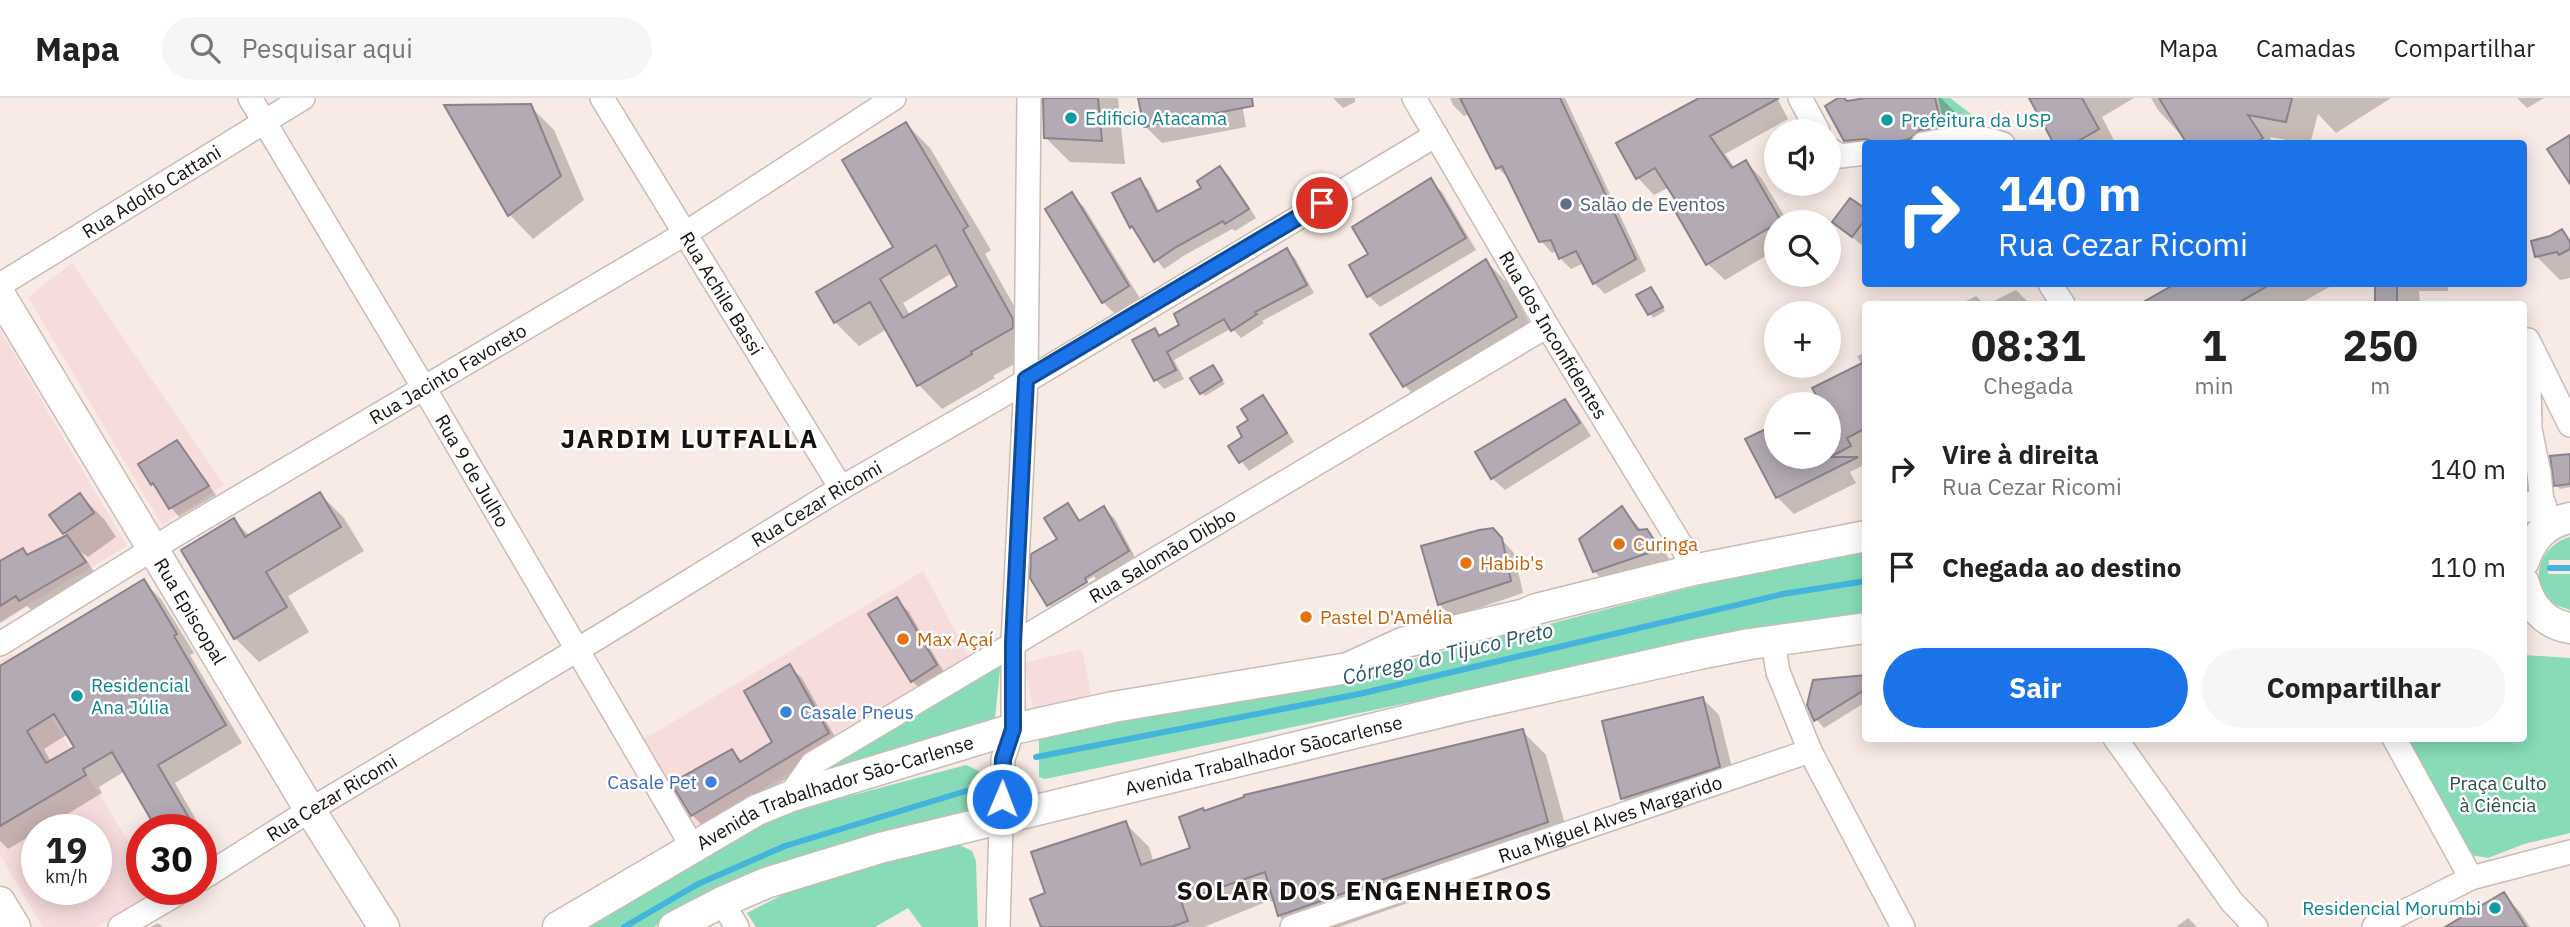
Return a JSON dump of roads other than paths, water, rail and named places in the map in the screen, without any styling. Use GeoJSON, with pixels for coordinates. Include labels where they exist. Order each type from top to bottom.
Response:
{"type":"FeatureCollection","features":[{"type":"Feature","properties":{"kind":"main road","name":"Rua Episcopal"},"geometry":{"type":"LineString","coordinates":[[0,295],[310,810],[384,927]]}},
{"type":"Feature","properties":{"kind":"main road"},"geometry":{"type":"LineString","coordinates":[[2527,552],[2540,521]]}},
{"type":"Feature","properties":{"kind":"main road","name":"Avenida Trabalhador São-Carlense"},"geometry":{"type":"LineString","coordinates":[[558,927],[757,810],[789,797],[1013,729],[1112,706],[1348,668],[1402,643],[1428,635],[1525,614],[1693,570],[1862,537]]}},
{"type":"Feature","properties":{"kind":"main road"},"geometry":{"type":"LineString","coordinates":[[2527,596],[2536,610],[2556,626]]}},
{"type":"Feature","properties":{"kind":"main road","name":"Avenida Trabalhador Sãocarlense"},"geometry":{"type":"LineString","coordinates":[[674,927],[722,902],[805,870],[1002,818],[1462,707],[1712,652],[1862,629]]}},
{"type":"Feature","properties":{"kind":"main road"},"geometry":{"type":"LineString","coordinates":[[0,902],[15,927]]}},
{"type":"Feature","properties":{"kind":"street","name":"Rua 9 de Julho"},"geometry":{"type":"LineString","coordinates":[[250,98],[424,388],[692,846]]}},
{"type":"Feature","properties":{"kind":"street","name":"Rua Adolfo Cattani"},"geometry":{"type":"LineString","coordinates":[[0,285],[303,98]]}},
{"type":"Feature","properties":{"kind":"street","name":"Rua Achile Bassi"},"geometry":{"type":"LineString","coordinates":[[603,98],[841,488]]}},
{"type":"Feature","properties":{"kind":"street","name":"Rua Jacinto Favoreto"},"geometry":{"type":"LineString","coordinates":[[0,644],[154,549],[686,233],[894,98]]}},
{"type":"Feature","properties":{"kind":"street"},"geometry":{"type":"LineString","coordinates":[[998,927],[1003,759],[1013,729],[1013,643],[1026,379],[1029,98]]}},
{"type":"Feature","properties":{"kind":"street","name":"Rua dos Inconfidentes"},"geometry":{"type":"LineString","coordinates":[[1414,98],[1547,326],[1684,550],[1693,570]]}},
{"type":"Feature","properties":{"kind":"street"},"geometry":{"type":"LineString","coordinates":[[1800,98],[1811,119]]}},
{"type":"Feature","properties":{"kind":"street","name":"Rua Cezar Ricomi"},"geometry":{"type":"LineString","coordinates":[[217,869],[841,488],[1436,135]]}},
{"type":"Feature","properties":{"kind":"street"},"geometry":{"type":"LineString","coordinates":[[1946,140],[1988,140]]}},
{"type":"Feature","properties":{"kind":"street"},"geometry":{"type":"LineString","coordinates":[[1841,156],[1862,153]]}},
{"type":"Feature","properties":{"kind":"street","name":"Rua Salomão Dibbo"},"geometry":{"type":"LineString","coordinates":[[789,797],[812,764],[1547,326]]}},
{"type":"Feature","properties":{"kind":"street"},"geometry":{"type":"LineString","coordinates":[[2527,429],[2569,423],[2528,340],[2527,429],[2539,473],[2540,521]]}},
{"type":"Feature","properties":{"kind":"street"},"geometry":{"type":"LineString","coordinates":[[1773,642],[1778,672],[1810,751],[1903,927]]}},
{"type":"Feature","properties":{"kind":"street"},"geometry":{"type":"LineString","coordinates":[[2119,742],[2232,902],[2256,927]]}},
{"type":"Feature","properties":{"kind":"street"},"geometry":{"type":"LineString","coordinates":[[2396,742],[2471,878]]}},
{"type":"Feature","properties":{"kind":"street","name":"Rua Miguel Alves Margarido"},"geometry":{"type":"LineString","coordinates":[[1292,927],[1810,751]]}},
{"type":"Feature","properties":{"kind":"street"},"geometry":{"type":"LineString","coordinates":[[2374,927],[2471,878],[2570,852]]}},
{"type":"Feature","properties":{"kind":"street"},"geometry":{"type":"LineString","coordinates":[[722,902],[737,927]]}},
{"type":"Feature","properties":{"kind":"street"},"geometry":{"type":"LineString","coordinates":[[120,927],[158,905]]}},
{"type":"Feature","properties":{"kind":"waterway","name":"Córrego do Tijuco Preto"},"geometry":{"type":"LineString","coordinates":[[2550,568],[2570,568]]}},
{"type":"Feature","properties":{"kind":"waterway","name":"Córrego do Tijuco Preto"},"geometry":{"type":"LineString","coordinates":[[1036,757],[1359,694],[1783,594],[1862,582]]}},
{"type":"Feature","properties":{"kind":"waterway","name":"Córrego do Tijuco Preto"},"geometry":{"type":"LineString","coordinates":[[624,927],[698,884],[785,846],[966,791]]}},
{"type":"Feature","properties":{"kind":"place","name":"Edificio Atacama"},"geometry":{"type":"Point","coordinates":[1071,118]}},
{"type":"Feature","properties":{"kind":"place","name":"Prefeitura da USP"},"geometry":{"type":"Point","coordinates":[1887,120]}},
{"type":"Feature","properties":{"kind":"place","name":"Salão de Eventos"},"geometry":{"type":"Point","coordinates":[1566,204]}},
{"type":"Feature","properties":{"kind":"place","name":"Curinga"},"geometry":{"type":"Point","coordinates":[1619,544]}},
{"type":"Feature","properties":{"kind":"place","name":"Habib's"},"geometry":{"type":"Point","coordinates":[1466,563]}},
{"type":"Feature","properties":{"kind":"place","name":"Pastel D'Amélia"},"geometry":{"type":"Point","coordinates":[1306,617]}},
{"type":"Feature","properties":{"kind":"place","name":"Max Açaí"},"geometry":{"type":"Point","coordinates":[903,639]}},
{"type":"Feature","properties":{"kind":"place","name":"Residencial Ana Júlia"},"geometry":{"type":"Point","coordinates":[77,696]}},
{"type":"Feature","properties":{"kind":"place","name":"Casale Pneus"},"geometry":{"type":"Point","coordinates":[786,712]}},
{"type":"Feature","properties":{"kind":"place","name":"Casale Pet"},"geometry":{"type":"Point","coordinates":[711,782]}},
{"type":"Feature","properties":{"kind":"place","name":"Residencial Morumbi"},"geometry":{"type":"Point","coordinates":[2495,908]}},
{"type":"Feature","properties":{"kind":"district","name":"JARDIM LUTFALLA"},"geometry":{"type":"Point","coordinates":[690,439]}},
{"type":"Feature","properties":{"kind":"district","name":"SOLAR DOS ENGENHEIROS"},"geometry":{"type":"Point","coordinates":[1365,891]}},
{"type":"Feature","properties":{"kind":"park label","name":"Praça Culto à Ciência"},"geometry":{"type":"Point","coordinates":[2498,794]}}]}
